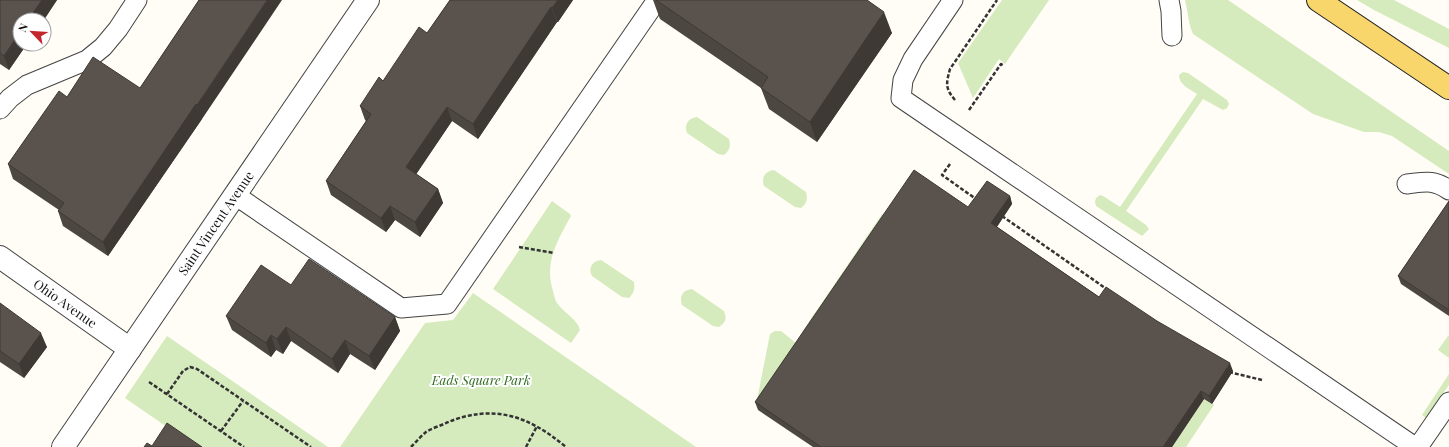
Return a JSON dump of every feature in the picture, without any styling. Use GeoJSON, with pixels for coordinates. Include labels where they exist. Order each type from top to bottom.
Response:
{"type":"FeatureCollection","features":[{"type":"Feature","properties":{"kind":"main road"},"geometry":{"type":"LineString","coordinates":[[1318,0],[1449,88]]}},
{"type":"Feature","properties":{"kind":"street","name":"Saint Vincent Avenue"},"geometry":{"type":"LineString","coordinates":[[63,447],[368,0]]}},
{"type":"Feature","properties":{"kind":"street","name":"Ohio Avenue"},"geometry":{"type":"LineString","coordinates":[[0,257],[130,349]]}},
{"type":"Feature","properties":{"kind":"lane"},"geometry":{"type":"LineString","coordinates":[[0,109],[10,98],[27,85],[87,60],[103,46],[118,29],[137,0]]}},
{"type":"Feature","properties":{"kind":"lane"},"geometry":{"type":"LineString","coordinates":[[235,195],[401,308],[448,304],[656,0]]}},
{"type":"Feature","properties":{"kind":"lane"},"geometry":{"type":"LineString","coordinates":[[954,0],[913,59],[903,80],[901,98],[1415,447]]}},
{"type":"Feature","properties":{"kind":"lane"},"geometry":{"type":"LineString","coordinates":[[1169,0],[1172,36]]}},
{"type":"Feature","properties":{"kind":"lane"},"geometry":{"type":"LineString","coordinates":[[1407,184],[1428,181],[1440,184],[1449,190]]}},
{"type":"Feature","properties":{"kind":"lane"},"geometry":{"type":"LineString","coordinates":[[1418,447],[1449,402]]}},
{"type":"Feature","properties":{"kind":"path"},"geometry":{"type":"LineString","coordinates":[[956,100],[948,92],[947,80],[950,69],[997,0]]}},
{"type":"Feature","properties":{"kind":"path"},"geometry":{"type":"LineString","coordinates":[[975,114],[969,109],[1000,64],[1004,66]]}},
{"type":"Feature","properties":{"kind":"path"},"geometry":{"type":"LineString","coordinates":[[952,160],[942,175],[981,202]]}},
{"type":"Feature","properties":{"kind":"path"},"geometry":{"type":"LineString","coordinates":[[1001,216],[1111,293]]}},
{"type":"Feature","properties":{"kind":"path"},"geometry":{"type":"LineString","coordinates":[[498,232],[517,246],[554,253]]}},
{"type":"Feature","properties":{"kind":"path"},"geometry":{"type":"LineString","coordinates":[[167,394],[183,371],[190,367],[197,369],[311,447]]}},
{"type":"Feature","properties":{"kind":"path"},"geometry":{"type":"LineString","coordinates":[[1222,370],[1262,380]]}},
{"type":"Feature","properties":{"kind":"path"},"geometry":{"type":"LineString","coordinates":[[149,382],[244,447]]}},
{"type":"Feature","properties":{"kind":"path"},"geometry":{"type":"LineString","coordinates":[[222,432],[243,401]]}},
{"type":"Feature","properties":{"kind":"path"},"geometry":{"type":"LineString","coordinates":[[411,447],[426,432],[457,419],[484,413],[509,415],[536,426],[566,447]]}},
{"type":"Feature","properties":{"kind":"path"},"geometry":{"type":"LineString","coordinates":[[526,447],[536,426]]}},
{"type":"Feature","properties":{"kind":"green space"},"geometry":{"type":"Polygon","coordinates":[[[1002,0],[1049,0],[1005,64],[999,59],[973,98],[958,63],[1002,0]]]}},
{"type":"Feature","properties":{"kind":"green space"},"geometry":{"type":"Polygon","coordinates":[[[1185,0],[1228,0],[1449,151],[1449,174],[1392,136],[1379,132],[1364,132],[1313,114],[1193,34],[1185,0]]]}},
{"type":"Feature","properties":{"kind":"green space"},"geometry":{"type":"Polygon","coordinates":[[[1357,0],[1394,0],[1449,29],[1449,48],[1374,10],[1357,0]]]}},
{"type":"Feature","properties":{"kind":"green space"},"geometry":{"type":"Polygon","coordinates":[[[1183,72],[1188,73],[1227,100],[1229,104],[1227,108],[1223,110],[1203,99],[1126,211],[1146,225],[1149,229],[1142,236],[1096,206],[1096,198],[1100,195],[1103,196],[1120,207],[1197,94],[1185,86],[1179,78],[1179,75],[1183,72]]]}},
{"type":"Feature","properties":{"kind":"green space"},"geometry":{"type":"Polygon","coordinates":[[[697,117],[729,139],[730,148],[724,155],[718,154],[687,133],[686,125],[689,120],[697,117]]]}},
{"type":"Feature","properties":{"kind":"green space"},"geometry":{"type":"Polygon","coordinates":[[[774,170],[806,192],[806,201],[801,208],[795,207],[764,186],[764,175],[774,170]]]}},
{"type":"Feature","properties":{"kind":"green space"},"geometry":{"type":"Polygon","coordinates":[[[552,201],[571,216],[553,252],[550,271],[556,302],[573,319],[580,330],[571,343],[493,289],[552,201]]]}},
{"type":"Feature","properties":{"kind":"green space"},"geometry":{"type":"Polygon","coordinates":[[[882,214],[889,219],[808,337],[802,332],[882,214]]]}},
{"type":"Feature","properties":{"kind":"green space"},"geometry":{"type":"Polygon","coordinates":[[[601,260],[634,282],[634,291],[629,298],[622,297],[592,276],[590,270],[593,263],[601,260]]]}},
{"type":"Feature","properties":{"kind":"green space"},"geometry":{"type":"Polygon","coordinates":[[[692,289],[724,311],[725,320],[723,324],[719,327],[713,326],[682,305],[682,294],[692,289]]]}},
{"type":"Feature","properties":{"kind":"green space","name":"Eads Square Park"},"geometry":{"type":"Polygon","coordinates":[[[473,293],[696,447],[340,447],[425,323],[453,320],[473,293]]]}},
{"type":"Feature","properties":{"kind":"green space"},"geometry":{"type":"Polygon","coordinates":[[[775,331],[781,331],[801,347],[757,400],[770,334],[775,331]]]}},
{"type":"Feature","properties":{"kind":"green space"},"geometry":{"type":"Polygon","coordinates":[[[167,336],[328,447],[196,447],[125,398],[167,336]]]}},
{"type":"Feature","properties":{"kind":"green space"},"geometry":{"type":"Polygon","coordinates":[[[1449,336],[1449,358],[1438,350],[1449,336]]]}},
{"type":"Feature","properties":{"kind":"green space"},"geometry":{"type":"Polygon","coordinates":[[[1449,374],[1449,385],[1426,418],[1422,415],[1449,374]]]}},
{"type":"Feature","properties":{"kind":"green space"},"geometry":{"type":"Polygon","coordinates":[[[1204,399],[1214,405],[1186,447],[1172,447],[1204,399]]]}},
{"type":"Feature","properties":{"kind":"building"},"geometry":{"type":"Polygon","coordinates":[[[0,0],[42,0],[34,12],[12,12],[12,44],[4,56],[0,53],[0,0]]]}},
{"type":"Feature","properties":{"kind":"building"},"geometry":{"type":"Polygon","coordinates":[[[199,0],[267,0],[103,242],[58,211],[64,203],[8,164],[59,91],[67,97],[93,57],[140,88],[199,0]]]}},
{"type":"Feature","properties":{"kind":"building"},"geometry":{"type":"Polygon","coordinates":[[[450,0],[558,0],[552,8],[551,7],[473,124],[447,107],[406,167],[438,189],[415,222],[390,206],[381,218],[326,181],[371,114],[360,106],[379,77],[383,81],[419,27],[427,33],[450,0]]]}},
{"type":"Feature","properties":{"kind":"building"},"geometry":{"type":"Polygon","coordinates":[[[656,0],[867,0],[884,12],[810,122],[761,88],[768,77],[656,0]]]}},
{"type":"Feature","properties":{"kind":"building"},"geometry":{"type":"Polygon","coordinates":[[[914,170],[968,207],[987,181],[1010,196],[991,223],[1099,297],[1106,287],[1157,321],[1230,363],[1209,396],[1201,391],[1163,447],[821,447],[755,402],[914,170]]]}},
{"type":"Feature","properties":{"kind":"building"},"geometry":{"type":"Polygon","coordinates":[[[1449,201],[1449,310],[1398,276],[1449,201]]]}},
{"type":"Feature","properties":{"kind":"building"},"geometry":{"type":"Polygon","coordinates":[[[309,259],[395,317],[369,356],[345,340],[332,359],[286,327],[277,339],[271,335],[266,343],[226,316],[261,265],[291,285],[309,259]]]}},
{"type":"Feature","properties":{"kind":"building"},"geometry":{"type":"Polygon","coordinates":[[[0,303],[41,333],[19,364],[0,351],[0,303]]]}},
{"type":"Feature","properties":{"kind":"building"},"geometry":{"type":"Polygon","coordinates":[[[167,423],[202,447],[144,447],[147,443],[152,446],[167,423]]]}}]}
